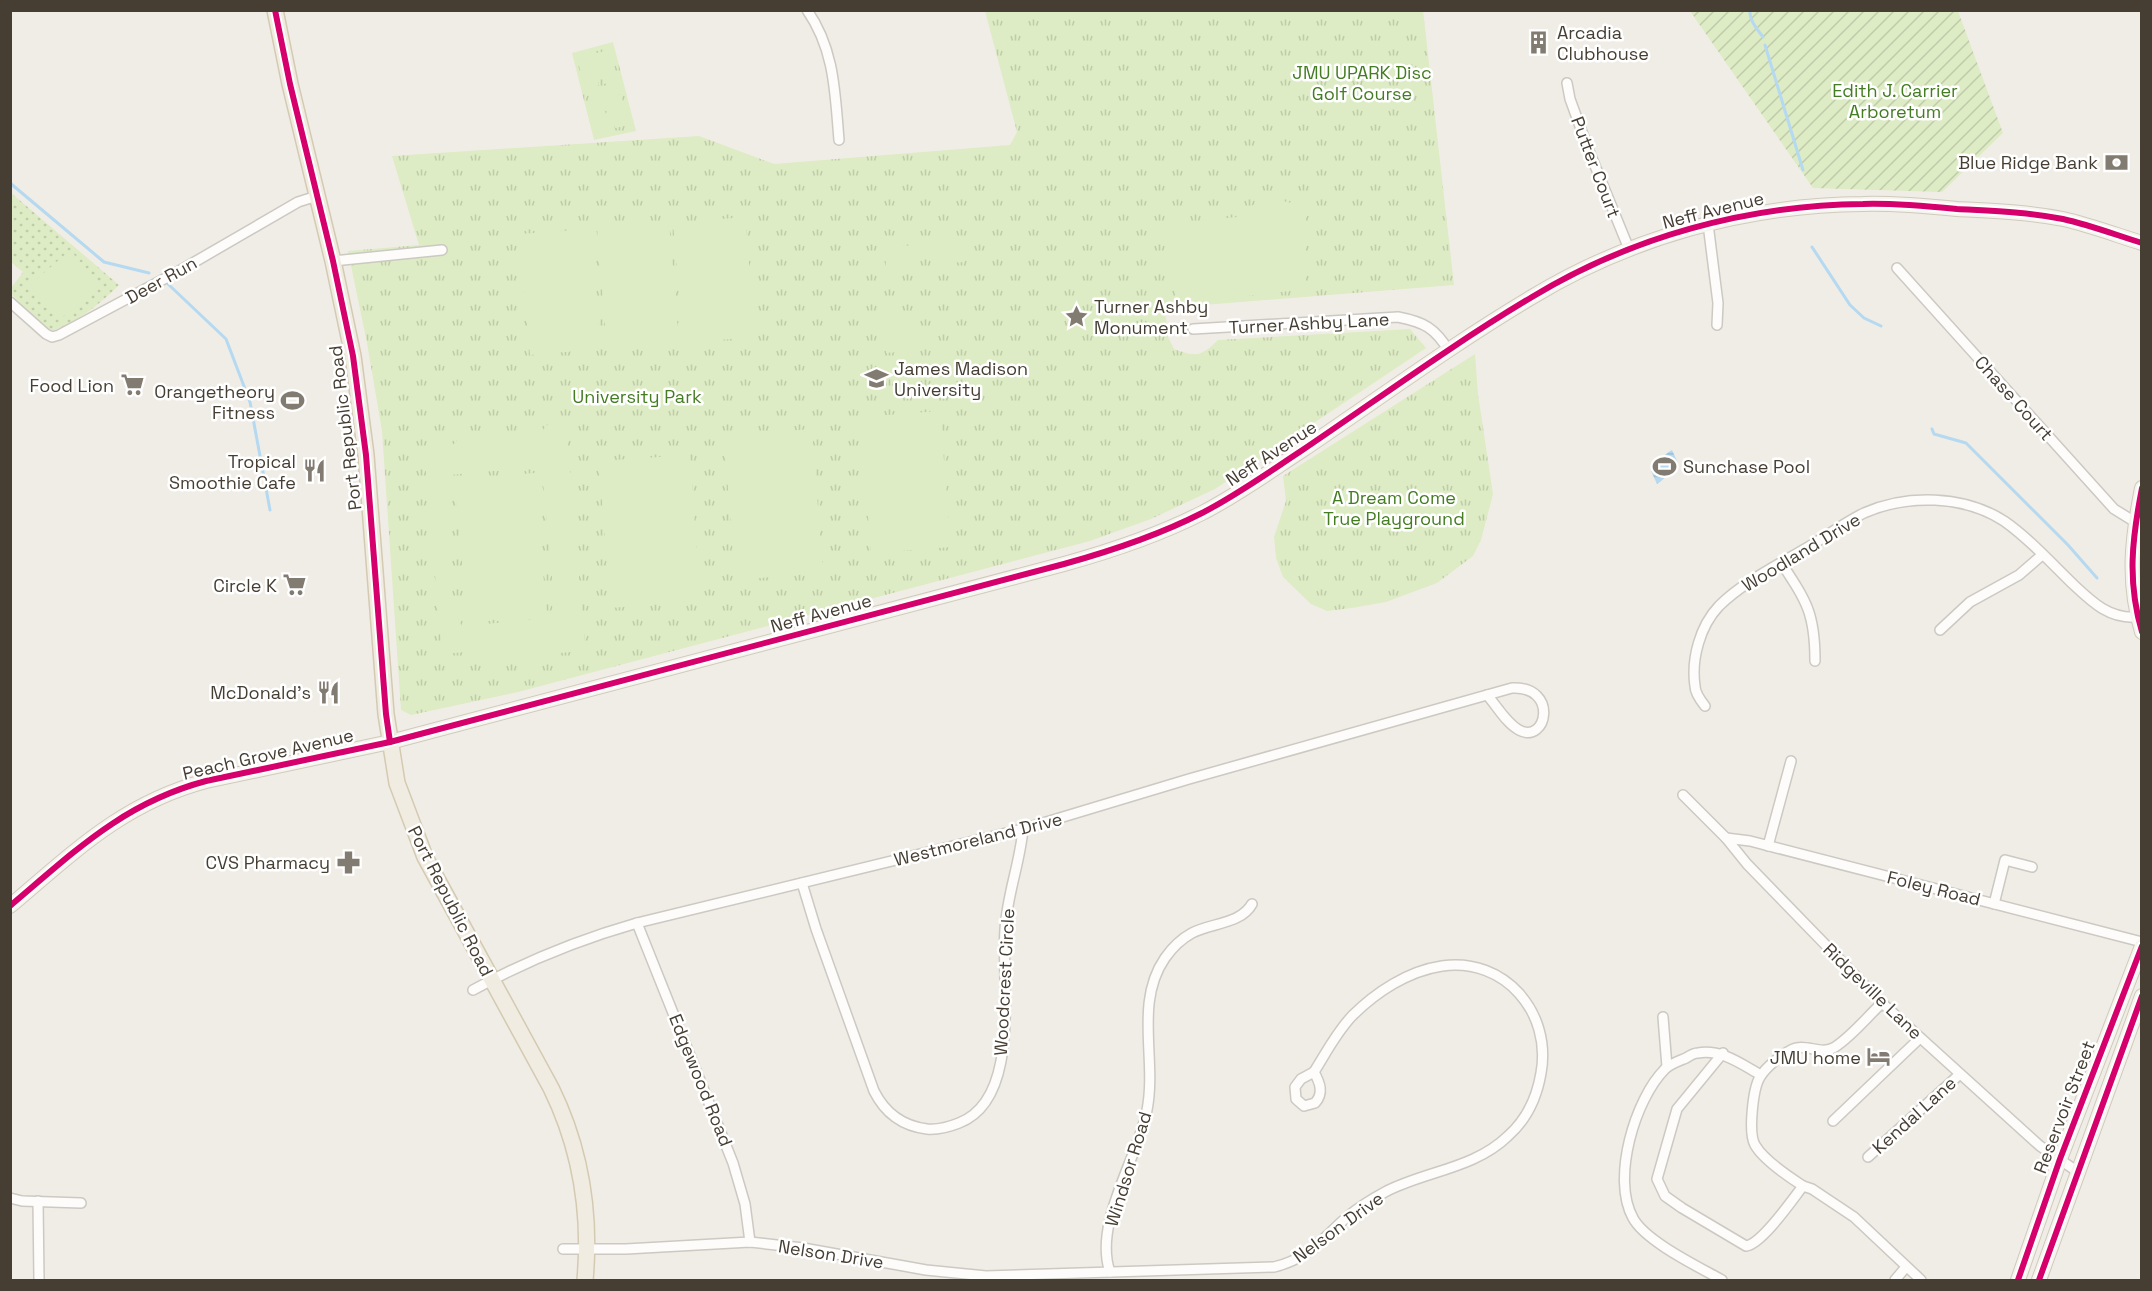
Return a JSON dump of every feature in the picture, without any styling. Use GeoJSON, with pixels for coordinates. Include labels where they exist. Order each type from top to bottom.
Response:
{"type":"FeatureCollection","features":[{"type":"Feature","properties":{"kind":"main road","name":"Port Republic Road"},"geometry":{"type":"LineString","coordinates":[[275,10],[350,339],[362,419],[386,714],[397,783],[416,837],[551,1089],[569,1130],[584,1187],[587,1226],[585,1281]]}},
{"type":"Feature","properties":{"kind":"main road","name":"Neff Avenue"},"geometry":{"type":"LineString","coordinates":[[390,741],[1129,545],[1201,514],[1252,484],[1449,351],[1551,286],[1629,249],[1708,224],[1796,207],[1886,204],[2049,217],[2142,243]]}},
{"type":"Feature","properties":{"kind":"main road"},"geometry":{"type":"LineString","coordinates":[[2142,488],[2131,558],[2137,617],[2142,633]]}},
{"type":"Feature","properties":{"kind":"main road","name":"Peach Grove Avenue"},"geometry":{"type":"LineString","coordinates":[[10,906],[104,828],[156,797],[206,781],[390,741]]}},
{"type":"Feature","properties":{"kind":"main road","name":"Reservoir Street"},"geometry":{"type":"LineString","coordinates":[[2018,1281],[2060,1159],[2142,944]]}},
{"type":"Feature","properties":{"kind":"main road","name":"Reservoir Street"},"geometry":{"type":"LineString","coordinates":[[2039,1281],[2142,996]]}},
{"type":"Feature","properties":{"kind":"street"},"geometry":{"type":"LineString","coordinates":[[807,10],[822,35],[829,55],[839,140]]}},
{"type":"Feature","properties":{"kind":"street","name":"Putter Court"},"geometry":{"type":"LineString","coordinates":[[1567,83],[1570,99],[1589,151],[1629,249]]}},
{"type":"Feature","properties":{"kind":"street","name":"Deer Run"},"geometry":{"type":"LineString","coordinates":[[10,302],[42,331],[50,336],[59,335],[179,271],[298,202],[317,196]]}},
{"type":"Feature","properties":{"kind":"street"},"geometry":{"type":"LineString","coordinates":[[1708,224],[1718,308],[1717,325]]}},
{"type":"Feature","properties":{"kind":"street"},"geometry":{"type":"LineString","coordinates":[[333,261],[442,250]]}},
{"type":"Feature","properties":{"kind":"street","name":"Chase Court"},"geometry":{"type":"LineString","coordinates":[[1897,268],[2115,509],[2135,522]]}},
{"type":"Feature","properties":{"kind":"street","name":"Turner Ashby Lane"},"geometry":{"type":"LineString","coordinates":[[1193,329],[1398,317],[1420,321],[1439,334],[1449,351]]}},
{"type":"Feature","properties":{"kind":"street","name":"Woodland Drive"},"geometry":{"type":"LineString","coordinates":[[1705,706],[1695,688],[1698,642],[1703,629],[1716,610],[1732,594],[1863,514],[1893,504],[1924,500],[1963,504],[1993,515],[2010,526],[2099,608],[2120,616],[2137,617]]}},
{"type":"Feature","properties":{"kind":"street"},"geometry":{"type":"LineString","coordinates":[[1940,630],[1970,602],[2019,575],[2042,555]]}},
{"type":"Feature","properties":{"kind":"street"},"geometry":{"type":"LineString","coordinates":[[1782,564],[1808,608],[1815,633],[1815,662]]}},
{"type":"Feature","properties":{"kind":"street","name":"Westmoreland Drive"},"geometry":{"type":"LineString","coordinates":[[473,990],[594,935],[637,922],[1023,830],[1190,779],[1487,695],[1512,688],[1533,691],[1539,696],[1543,714],[1540,726],[1533,732],[1520,731],[1487,695]]}},
{"type":"Feature","properties":{"kind":"street"},"geometry":{"type":"LineString","coordinates":[[1768,846],[1791,761]]}},
{"type":"Feature","properties":{"kind":"street","name":"Ridgeville Lane"},"geometry":{"type":"LineString","coordinates":[[1683,795],[1882,1003],[2040,1146],[2078,1172]]}},
{"type":"Feature","properties":{"kind":"street","name":"Woodcrest Circle"},"geometry":{"type":"LineString","coordinates":[[802,883],[816,929],[874,1091],[880,1101],[896,1118],[911,1125],[934,1129],[952,1126],[975,1114],[988,1096],[997,1076],[1005,1026],[1005,923],[1023,830]]}},
{"type":"Feature","properties":{"kind":"street","name":"Foley Road"},"geometry":{"type":"LineString","coordinates":[[1726,838],[1768,846],[2142,944]]}},
{"type":"Feature","properties":{"kind":"street"},"geometry":{"type":"LineString","coordinates":[[1994,904],[2005,860],[2032,867]]}},
{"type":"Feature","properties":{"kind":"street","name":"Windsor Road"},"geometry":{"type":"LineString","coordinates":[[1110,1272],[1106,1253],[1110,1220],[1143,1126],[1148,1104],[1150,1077],[1148,1004],[1155,976],[1170,951],[1188,936],[1209,926],[1243,915],[1252,904]]}},
{"type":"Feature","properties":{"kind":"street","name":"Edgewood Road"},"geometry":{"type":"LineString","coordinates":[[637,922],[733,1163],[744,1204],[750,1242]]}},
{"type":"Feature","properties":{"kind":"street","name":"Nelson Drive"},"geometry":{"type":"LineString","coordinates":[[563,1249],[587,1250],[750,1242],[803,1248],[968,1275],[1268,1268],[1303,1256],[1315,1248],[1350,1215],[1377,1196],[1415,1178],[1474,1159],[1508,1137],[1521,1121],[1536,1095],[1542,1068],[1542,1042],[1533,1012],[1513,986],[1496,975],[1478,968],[1459,965],[1442,966],[1404,979],[1370,1000],[1341,1029],[1314,1072]]}},
{"type":"Feature","properties":{"kind":"street"},"geometry":{"type":"LineString","coordinates":[[1882,1003],[1836,1046],[1822,1051],[1795,1048],[1761,1075],[1757,1085],[1751,1130],[1754,1144],[1763,1154],[1803,1186],[1812,1189],[1854,1217],[1921,1281]]}},
{"type":"Feature","properties":{"kind":"street"},"geometry":{"type":"LineString","coordinates":[[1663,1017],[1667,1067]]}},
{"type":"Feature","properties":{"kind":"street"},"geometry":{"type":"LineString","coordinates":[[1833,1121],[1920,1038]]}},
{"type":"Feature","properties":{"kind":"street"},"geometry":{"type":"LineString","coordinates":[[1722,1281],[1651,1238],[1633,1219],[1625,1195],[1625,1166],[1633,1131],[1648,1092],[1667,1067],[1697,1053],[1723,1053],[1761,1075]]}},
{"type":"Feature","properties":{"kind":"street"},"geometry":{"type":"LineString","coordinates":[[1723,1053],[1677,1109],[1657,1179],[1665,1196],[1746,1246],[1751,1245],[1774,1223],[1803,1186]]}},
{"type":"Feature","properties":{"kind":"street","name":"Kendal Lane"},"geometry":{"type":"LineString","coordinates":[[1868,1157],[1960,1074]]}},
{"type":"Feature","properties":{"kind":"street"},"geometry":{"type":"LineString","coordinates":[[10,1198],[81,1203]]}},
{"type":"Feature","properties":{"kind":"street"},"geometry":{"type":"LineString","coordinates":[[38,1201],[39,1281]]}},
{"type":"Feature","properties":{"kind":"street"},"geometry":{"type":"LineString","coordinates":[[1895,1281],[1906,1267]]}},
{"type":"Feature","properties":{"kind":"green space","name":"University Park"},"geometry":{"type":"Polygon","coordinates":[[[1423,10],[1454,285],[1165,308],[1168,337],[1174,349],[1193,354],[1207,350],[1218,340],[1410,329],[1426,348],[1215,489],[1151,519],[1090,541],[518,692],[411,715],[401,710],[382,431],[348,251],[419,245],[392,156],[699,136],[774,164],[1010,145],[1017,132],[985,11],[1423,10]]]}},
{"type":"Feature","properties":{"kind":"green space","name":"Edith J. Carrier Arboretum"},"geometry":{"type":"Polygon","coordinates":[[[1690,11],[1958,11],[2003,133],[1942,192],[1813,188],[1690,11]]]}},
{"type":"Feature","properties":{"kind":"green space"},"geometry":{"type":"Polygon","coordinates":[[[613,42],[636,131],[594,140],[572,53],[613,42]]]}},
{"type":"Feature","properties":{"kind":"green space"},"geometry":{"type":"Polygon","coordinates":[[[610,50],[618,80],[604,84],[596,53],[610,50]]]}},
{"type":"Feature","properties":{"kind":"green space"},"geometry":{"type":"Polygon","coordinates":[[[591,55],[599,85],[585,89],[577,58],[591,55]]]}},
{"type":"Feature","properties":{"kind":"green space"},"geometry":{"type":"Polygon","coordinates":[[[621,94],[629,125],[615,128],[607,98],[621,94]]]}},
{"type":"Feature","properties":{"kind":"green space"},"geometry":{"type":"Polygon","coordinates":[[[602,99],[610,130],[596,133],[588,103],[602,99]]]}},
{"type":"Feature","properties":{"kind":"green space"},"geometry":{"type":"Polygon","coordinates":[[[10,192],[119,285],[87,313],[49,332],[11,294],[11,288],[23,272],[11,262],[10,192]]]}},
{"type":"Feature","properties":{"kind":"green space"},"geometry":{"type":"Polygon","coordinates":[[[1264,197],[1306,206],[1306,289],[1179,304],[1167,273],[1165,228],[1187,222],[1237,217],[1264,197]]]}},
{"type":"Feature","properties":{"kind":"green space"},"geometry":{"type":"Polygon","coordinates":[[[745,217],[755,337],[683,343],[673,223],[745,217]]]}},
{"type":"Feature","properties":{"kind":"green space"},"geometry":{"type":"Polygon","coordinates":[[[669,222],[679,343],[607,349],[597,228],[669,222]]]}},
{"type":"Feature","properties":{"kind":"green space"},"geometry":{"type":"Polygon","coordinates":[[[591,229],[601,349],[530,355],[519,234],[591,229]]]}},
{"type":"Feature","properties":{"kind":"green space"},"geometry":{"type":"Polygon","coordinates":[[[963,241],[964,262],[931,264],[929,244],[963,241]]]}},
{"type":"Feature","properties":{"kind":"green space"},"geometry":{"type":"Polygon","coordinates":[[[918,245],[920,266],[886,268],[885,247],[918,245]]]}},
{"type":"Feature","properties":{"kind":"green space"},"geometry":{"type":"Polygon","coordinates":[[[70,250],[100,284],[59,320],[29,286],[70,250]]]}},
{"type":"Feature","properties":{"kind":"green space"},"geometry":{"type":"Polygon","coordinates":[[[919,314],[922,350],[886,353],[883,317],[919,314]]]}},
{"type":"Feature","properties":{"kind":"green space","name":"A Dream Come True Playground"},"geometry":{"type":"Polygon","coordinates":[[[1475,354],[1478,394],[1493,494],[1481,540],[1473,556],[1437,583],[1386,602],[1327,611],[1311,604],[1283,577],[1276,558],[1274,537],[1286,501],[1283,476],[1475,354]]]}},
{"type":"Feature","properties":{"kind":"green space"},"geometry":{"type":"Polygon","coordinates":[[[940,411],[951,547],[871,553],[860,417],[940,411]]]}},
{"type":"Feature","properties":{"kind":"green space"},"geometry":{"type":"Polygon","coordinates":[[[563,422],[566,425],[585,647],[582,651],[537,655],[521,662],[499,664],[481,661],[465,652],[442,654],[424,450],[448,449],[457,441],[452,428],[459,425],[464,437],[483,432],[541,432],[549,423],[563,422]],[[536,467],[449,475],[445,483],[452,602],[455,614],[462,626],[550,618],[554,599],[541,477],[536,467]]]}},
{"type":"Feature","properties":{"kind":"green space"},"geometry":{"type":"Polygon","coordinates":[[[812,429],[823,573],[735,580],[724,436],[812,429]]]}},
{"type":"Feature","properties":{"kind":"green space"},"geometry":{"type":"Polygon","coordinates":[[[690,455],[700,601],[610,608],[599,461],[690,455]]]}},
{"type":"Feature","properties":{"kind":"green space"},"geometry":{"type":"Polygon","coordinates":[[[534,473],[547,615],[468,622],[454,480],[534,473]]]}},
{"type":"Feature","properties":{"kind":"water","name":"Sunchase Pool"},"geometry":{"type":"Polygon","coordinates":[[[1672,450],[1678,463],[1657,484],[1651,471],[1672,450]]]}},
{"type":"Feature","properties":{"kind":"waterway"},"geometry":{"type":"LineString","coordinates":[[1750,10],[1752,21],[1763,37]]}},
{"type":"Feature","properties":{"kind":"waterway"},"geometry":{"type":"LineString","coordinates":[[1765,45],[1803,170]]}},
{"type":"Feature","properties":{"kind":"waterway"},"geometry":{"type":"LineString","coordinates":[[10,183],[104,262],[149,273]]}},
{"type":"Feature","properties":{"kind":"waterway"},"geometry":{"type":"LineString","coordinates":[[1812,247],[1850,305],[1864,318],[1881,326]]}},
{"type":"Feature","properties":{"kind":"waterway"},"geometry":{"type":"LineString","coordinates":[[168,284],[226,339],[250,402],[270,510]]}},
{"type":"Feature","properties":{"kind":"waterway"},"geometry":{"type":"LineString","coordinates":[[1932,429],[1934,434],[1966,443],[2068,545],[2097,578]]}},
{"type":"Feature","properties":{"kind":"cycle path"},"geometry":{"type":"LineString","coordinates":[[275,10],[353,356],[366,455],[390,742]]}},
{"type":"Feature","properties":{"kind":"cycle path"},"geometry":{"type":"LineString","coordinates":[[10,906],[101,832],[124,816],[176,790],[206,781],[390,742],[1064,564],[1151,536],[1202,513],[1240,491],[1444,353],[1532,297],[1609,257],[1691,228],[1776,211],[1820,206],[1886,204],[2010,212],[2050,217],[2083,224],[2142,243]]}},
{"type":"Feature","properties":{"kind":"cycle path"},"geometry":{"type":"LineString","coordinates":[[2142,488],[2133,560],[2134,595],[2142,632]]}},
{"type":"Feature","properties":{"kind":"cycle path"},"geometry":{"type":"LineString","coordinates":[[2018,1280],[2060,1159],[2142,946]]}},
{"type":"Feature","properties":{"kind":"cycle path"},"geometry":{"type":"LineString","coordinates":[[2039,1280],[2142,996]]}},
{"type":"Feature","properties":{"kind":"place","name":"Arcadia Clubhouse"},"geometry":{"type":"Point","coordinates":[1539,42]}},
{"type":"Feature","properties":{"kind":"place","name":"Blue Ridge Bank"},"geometry":{"type":"Point","coordinates":[2116,162]}},
{"type":"Feature","properties":{"kind":"place","name":"Turner Ashby Monument"},"geometry":{"type":"Point","coordinates":[1076,316]}},
{"type":"Feature","properties":{"kind":"place","name":"James Madison University"},"geometry":{"type":"Point","coordinates":[876,378]}},
{"type":"Feature","properties":{"kind":"place","name":"Food Lion"},"geometry":{"type":"Point","coordinates":[132,385]}},
{"type":"Feature","properties":{"kind":"place","name":"Orangetheory Fitness"},"geometry":{"type":"Point","coordinates":[293,401]}},
{"type":"Feature","properties":{"kind":"place","name":"Sunchase Pool"},"geometry":{"type":"Point","coordinates":[1665,466]}},
{"type":"Feature","properties":{"kind":"place","name":"Tropical Smoothie Cafe"},"geometry":{"type":"Point","coordinates":[314,471]}},
{"type":"Feature","properties":{"kind":"place","name":"Circle K"},"geometry":{"type":"Point","coordinates":[295,585]}},
{"type":"Feature","properties":{"kind":"place","name":"McDonald's"},"geometry":{"type":"Point","coordinates":[329,692]}},
{"type":"Feature","properties":{"kind":"place","name":"CVS Pharmacy"},"geometry":{"type":"Point","coordinates":[348,862]}},
{"type":"Feature","properties":{"kind":"place","name":"JMU home"},"geometry":{"type":"Point","coordinates":[1879,1057]}},
{"type":"Feature","properties":{"kind":"park label","name":"JMU UPARK Disc Golf Course"},"geometry":{"type":"Point","coordinates":[1362,82]}}]}
